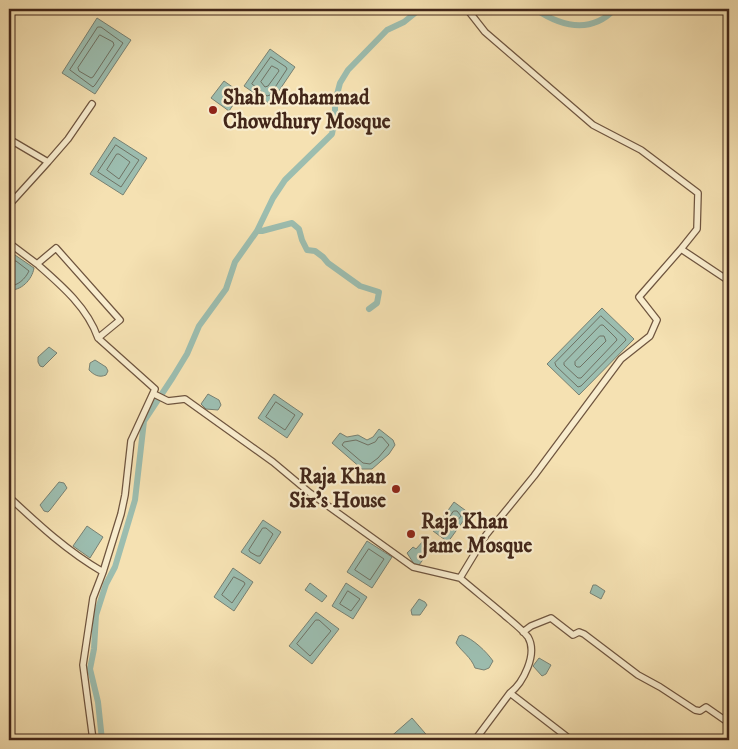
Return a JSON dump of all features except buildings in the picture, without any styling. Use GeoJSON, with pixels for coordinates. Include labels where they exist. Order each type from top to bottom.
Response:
{"type":"FeatureCollection","features":[{"type":"Feature","properties":{"kind":"street"},"geometry":{"type":"LineString","coordinates":[[460,578],[486,536],[534,476],[621,359],[650,336],[657,320],[639,297],[697,229],[698,193],[640,150],[593,126],[485,32],[467,9]]}},
{"type":"Feature","properties":{"kind":"street"},"geometry":{"type":"LineString","coordinates":[[9,205],[68,139],[92,104]]}},
{"type":"Feature","properties":{"kind":"street"},"geometry":{"type":"LineString","coordinates":[[9,139],[48,162]]}},
{"type":"Feature","properties":{"kind":"street"},"geometry":{"type":"LineString","coordinates":[[10,244],[67,291],[93,324],[98,338],[156,389],[132,441],[122,514],[93,598],[83,665],[94,740]]}},
{"type":"Feature","properties":{"kind":"street"},"geometry":{"type":"LineString","coordinates":[[36,264],[56,248],[120,320],[98,338]]}},
{"type":"Feature","properties":{"kind":"street"},"geometry":{"type":"LineString","coordinates":[[681,249],[729,281]]}},
{"type":"Feature","properties":{"kind":"street"},"geometry":{"type":"LineString","coordinates":[[154,394],[168,401],[185,399],[273,462],[310,493],[413,567],[460,578],[523,632],[529,639],[531,648],[530,661],[525,674],[475,740]]}},
{"type":"Feature","properties":{"kind":"street"},"geometry":{"type":"LineString","coordinates":[[9,497],[64,547],[103,572]]}},
{"type":"Feature","properties":{"kind":"street"},"geometry":{"type":"LineString","coordinates":[[523,632],[531,626],[551,618],[573,634],[579,632],[584,634],[638,675],[695,710],[700,711],[706,707],[729,723]]}},
{"type":"Feature","properties":{"kind":"street"},"geometry":{"type":"LineString","coordinates":[[510,693],[570,740]]}},
{"type":"Feature","properties":{"kind":"water"},"geometry":{"type":"Polygon","coordinates":[[[97,18],[131,40],[95,94],[62,73],[97,18]]]}},
{"type":"Feature","properties":{"kind":"water"},"geometry":{"type":"Polygon","coordinates":[[[270,49],[295,67],[270,104],[244,86],[270,49]]]}},
{"type":"Feature","properties":{"kind":"water"},"geometry":{"type":"Polygon","coordinates":[[[224,81],[241,93],[229,111],[211,98],[224,81]]]}},
{"type":"Feature","properties":{"kind":"water"},"geometry":{"type":"Polygon","coordinates":[[[114,137],[147,158],[123,195],[90,174],[114,137]]]}},
{"type":"Feature","properties":{"kind":"water"},"geometry":{"type":"Polygon","coordinates":[[[15,255],[34,268],[31,277],[22,287],[9,290],[9,257],[15,255]]]}},
{"type":"Feature","properties":{"kind":"water"},"geometry":{"type":"Polygon","coordinates":[[[602,308],[634,339],[579,395],[547,364],[602,308]]]}},
{"type":"Feature","properties":{"kind":"water"},"geometry":{"type":"Polygon","coordinates":[[[49,347],[57,353],[43,367],[40,366],[38,357],[49,347]]]}},
{"type":"Feature","properties":{"kind":"water"},"geometry":{"type":"Polygon","coordinates":[[[95,360],[106,367],[108,371],[106,375],[97,376],[89,370],[90,363],[95,360]]]}},
{"type":"Feature","properties":{"kind":"water"},"geometry":{"type":"Polygon","coordinates":[[[208,394],[219,400],[221,405],[218,410],[206,409],[201,404],[208,394]]]}},
{"type":"Feature","properties":{"kind":"water"},"geometry":{"type":"Polygon","coordinates":[[[274,394],[303,414],[287,438],[258,418],[274,394]]]}},
{"type":"Feature","properties":{"kind":"water"},"geometry":{"type":"Polygon","coordinates":[[[379,429],[393,440],[395,445],[389,454],[372,469],[362,469],[332,443],[340,433],[347,437],[358,435],[367,440],[373,437],[379,429]]]}},
{"type":"Feature","properties":{"kind":"water"},"geometry":{"type":"Polygon","coordinates":[[[59,482],[64,483],[67,488],[48,512],[44,511],[40,505],[59,482]]]}},
{"type":"Feature","properties":{"kind":"water"},"geometry":{"type":"Polygon","coordinates":[[[454,502],[469,513],[448,542],[433,531],[454,502]]]}},
{"type":"Feature","properties":{"kind":"water"},"geometry":{"type":"Polygon","coordinates":[[[263,520],[281,532],[260,564],[241,552],[263,520]]]}},
{"type":"Feature","properties":{"kind":"water"},"geometry":{"type":"Polygon","coordinates":[[[87,526],[103,537],[90,558],[73,546],[87,526]]]}},
{"type":"Feature","properties":{"kind":"water"},"geometry":{"type":"Polygon","coordinates":[[[424,540],[429,544],[430,550],[419,565],[414,564],[407,553],[413,547],[416,549],[424,540]]]}},
{"type":"Feature","properties":{"kind":"water"},"geometry":{"type":"Polygon","coordinates":[[[367,541],[392,557],[372,588],[347,572],[367,541]]]}},
{"type":"Feature","properties":{"kind":"water"},"geometry":{"type":"Polygon","coordinates":[[[233,568],[253,582],[234,611],[214,597],[233,568]]]}},
{"type":"Feature","properties":{"kind":"water"},"geometry":{"type":"Polygon","coordinates":[[[310,583],[327,596],[322,602],[305,590],[310,583]]]}},
{"type":"Feature","properties":{"kind":"water"},"geometry":{"type":"Polygon","coordinates":[[[346,583],[367,597],[353,619],[332,606],[346,583]]]}},
{"type":"Feature","properties":{"kind":"water"},"geometry":{"type":"Polygon","coordinates":[[[593,585],[605,591],[601,599],[590,593],[593,585]]]}},
{"type":"Feature","properties":{"kind":"water"},"geometry":{"type":"Polygon","coordinates":[[[419,599],[427,605],[420,615],[412,615],[411,610],[419,599]]]}},
{"type":"Feature","properties":{"kind":"water"},"geometry":{"type":"Polygon","coordinates":[[[316,612],[339,629],[312,664],[289,646],[316,612]]]}},
{"type":"Feature","properties":{"kind":"water"},"geometry":{"type":"Polygon","coordinates":[[[462,635],[475,642],[490,657],[493,661],[489,668],[484,670],[475,668],[456,643],[459,636],[462,635]]]}},
{"type":"Feature","properties":{"kind":"water"},"geometry":{"type":"Polygon","coordinates":[[[539,658],[551,665],[546,674],[542,676],[533,666],[539,658]]]}},
{"type":"Feature","properties":{"kind":"water"},"geometry":{"type":"Polygon","coordinates":[[[412,718],[431,740],[387,740],[412,718]]]}},
{"type":"Feature","properties":{"kind":"waterway"},"geometry":{"type":"LineString","coordinates":[[102,740],[98,702],[90,669],[94,649],[96,615],[106,584],[115,567],[135,500],[144,421],[187,354],[199,326],[226,289],[235,262],[257,231],[273,198],[285,180],[332,134],[335,102],[340,83],[348,70],[387,30],[404,22],[420,9]]}},
{"type":"Feature","properties":{"kind":"waterway"},"geometry":{"type":"LineString","coordinates":[[535,9],[566,24],[576,25],[596,22],[606,17],[615,9]]}},
{"type":"Feature","properties":{"kind":"waterway"},"geometry":{"type":"LineString","coordinates":[[257,231],[292,223],[299,229],[307,250],[315,251],[360,286],[379,292],[377,303],[369,309]]}},
{"type":"Feature","properties":{"kind":"place","name":"Shah Mohammad Chowdhury Mosque"},"geometry":{"type":"Point","coordinates":[213,110]}},
{"type":"Feature","properties":{"kind":"place","name":"Raja Khan Six's House"},"geometry":{"type":"Point","coordinates":[396,489]}},
{"type":"Feature","properties":{"kind":"place","name":"Raja Khan Jame Mosque"},"geometry":{"type":"Point","coordinates":[411,534]}}]}
